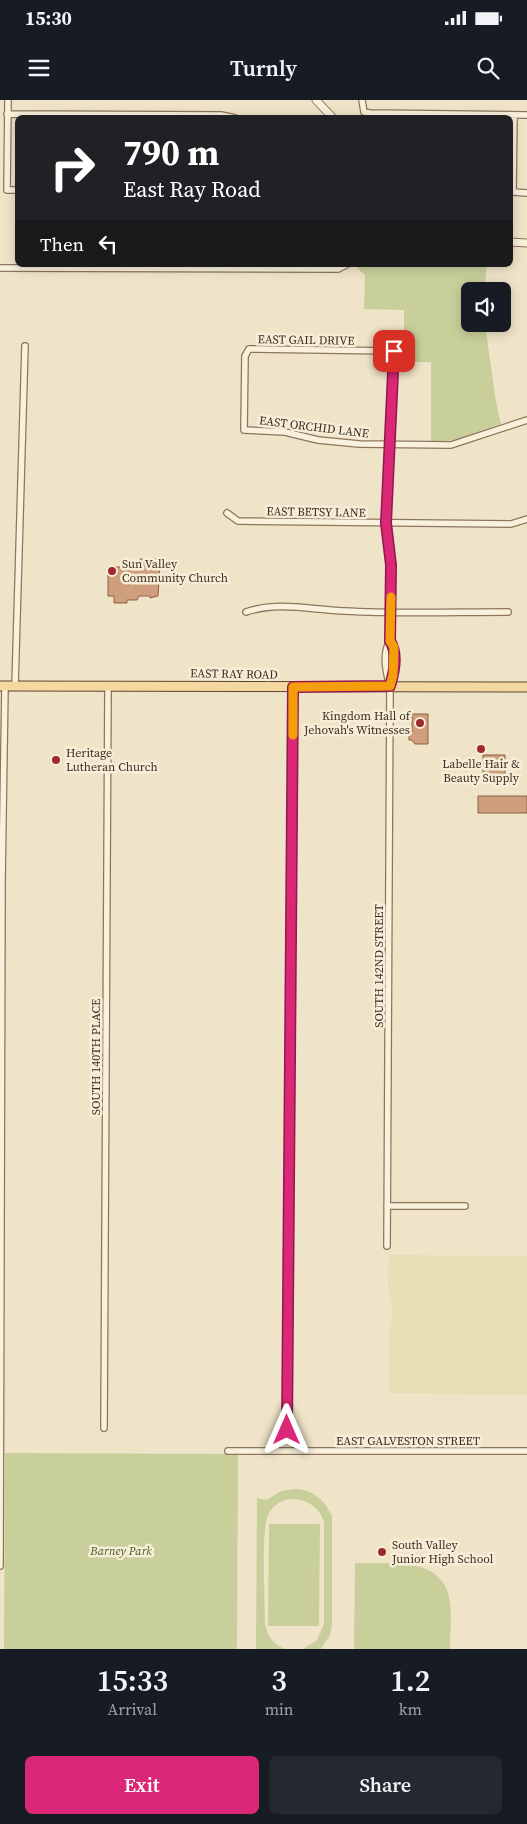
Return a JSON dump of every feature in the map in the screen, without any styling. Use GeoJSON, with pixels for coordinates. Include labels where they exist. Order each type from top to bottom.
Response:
{"type":"FeatureCollection","features":[{"type":"Feature","properties":{"kind":"main road","name":"EAST RAY ROAD"},"geometry":{"type":"LineString","coordinates":[[3,686],[527,687]]}},
{"type":"Feature","properties":{"kind":"street"},"geometry":{"type":"LineString","coordinates":[[8,100],[7,190],[15,190]]}},
{"type":"Feature","properties":{"kind":"street"},"geometry":{"type":"LineString","coordinates":[[316,100],[330,115]]}},
{"type":"Feature","properties":{"kind":"street"},"geometry":{"type":"LineString","coordinates":[[362,100],[364,112],[417,115]]}},
{"type":"Feature","properties":{"kind":"street"},"geometry":{"type":"LineString","coordinates":[[7,114],[221,115]]}},
{"type":"Feature","properties":{"kind":"street"},"geometry":{"type":"LineString","coordinates":[[527,115],[514,115],[513,192],[527,192]]}},
{"type":"Feature","properties":{"kind":"street"},"geometry":{"type":"LineString","coordinates":[[513,242],[527,243]]}},
{"type":"Feature","properties":{"kind":"street"},"geometry":{"type":"LineString","coordinates":[[0,268],[291,267],[338,270],[343,267]]}},
{"type":"Feature","properties":{"kind":"street"},"geometry":{"type":"LineString","coordinates":[[15,686],[25,346]]}},
{"type":"Feature","properties":{"kind":"street","name":"EAST GAIL DRIVE"},"geometry":{"type":"LineString","coordinates":[[244,430],[245,356],[248,349],[394,351]]}},
{"type":"Feature","properties":{"kind":"street","name":"SOUTH 142ND STREET"},"geometry":{"type":"LineString","coordinates":[[386,1246],[390,686],[386,672],[387,647],[390,641],[391,565],[386,523],[394,351]]}},
{"type":"Feature","properties":{"kind":"street","name":"EAST ORCHID LANE"},"geometry":{"type":"LineString","coordinates":[[244,430],[285,432],[318,440],[390,446],[451,445],[527,420]]}},
{"type":"Feature","properties":{"kind":"street","name":"EAST BETSY LANE"},"geometry":{"type":"LineString","coordinates":[[227,513],[238,521],[512,524],[527,518]]}},
{"type":"Feature","properties":{"kind":"street"},"geometry":{"type":"LineString","coordinates":[[246,612],[260,607],[293,606],[343,611],[508,612]]}},
{"type":"Feature","properties":{"kind":"street"},"geometry":{"type":"LineString","coordinates":[[0,1566],[3,686]]}},
{"type":"Feature","properties":{"kind":"street","name":"SOUTH 140TH PLACE"},"geometry":{"type":"LineString","coordinates":[[104,1428],[108,686]]}},
{"type":"Feature","properties":{"kind":"street"},"geometry":{"type":"LineString","coordinates":[[287,1430],[293,687]]}},
{"type":"Feature","properties":{"kind":"street"},"geometry":{"type":"LineString","coordinates":[[387,1206],[465,1206]]}},
{"type":"Feature","properties":{"kind":"street","name":"EAST GALVESTON STREET"},"geometry":{"type":"LineString","coordinates":[[228,1450],[527,1451]]}},
{"type":"Feature","properties":{"kind":"shaded area"},"geometry":{"type":"Polygon","coordinates":[[[389,1255],[527,1256],[527,1395],[390,1393],[389,1331],[393,1311],[388,1286],[389,1255]]]}},
{"type":"Feature","properties":{"kind":"green space"},"geometry":{"type":"Polygon","coordinates":[[[358,267],[487,267],[485,282],[461,282],[461,332],[486,332],[501,424],[457,440],[431,442],[431,362],[397,362],[395,348],[404,342],[404,310],[364,309],[365,275],[358,267]]]}},
{"type":"Feature","properties":{"kind":"green space","name":"Barney Park"},"geometry":{"type":"Polygon","coordinates":[[[5,1453],[238,1454],[237,1649],[4,1649],[5,1453]]]}},
{"type":"Feature","properties":{"kind":"green space"},"geometry":{"type":"Polygon","coordinates":[[[300,1489],[317,1496],[332,1516],[332,1626],[330,1635],[321,1649],[303,1649],[317,1640],[324,1624],[324,1522],[320,1513],[307,1502],[290,1499],[274,1507],[268,1515],[264,1550],[266,1628],[274,1642],[285,1649],[256,1649],[257,1498],[267,1500],[281,1491],[300,1489]]]}},
{"type":"Feature","properties":{"kind":"green space"},"geometry":{"type":"Polygon","coordinates":[[[269,1524],[320,1524],[319,1626],[268,1626],[269,1524]]]}},
{"type":"Feature","properties":{"kind":"green space"},"geometry":{"type":"Polygon","coordinates":[[[355,1563],[399,1563],[413,1565],[427,1569],[438,1576],[446,1587],[450,1602],[450,1649],[354,1649],[355,1563]]]}},
{"type":"Feature","properties":{"kind":"building"},"geometry":{"type":"Polygon","coordinates":[[[140,559],[158,559],[158,564],[160,564],[158,596],[150,598],[150,596],[139,596],[137,600],[127,600],[127,603],[114,603],[114,596],[108,596],[108,567],[140,567],[140,559]]]}},
{"type":"Feature","properties":{"kind":"building","name":"Kingdom Hall of Jehovah's Witnesses"},"geometry":{"type":"Polygon","coordinates":[[[412,714],[428,714],[428,744],[415,744],[412,740],[409,740],[409,732],[412,732],[412,714]]]}},
{"type":"Feature","properties":{"kind":"building"},"geometry":{"type":"Polygon","coordinates":[[[483,755],[505,755],[505,782],[483,782],[483,755]]]}},
{"type":"Feature","properties":{"kind":"building"},"geometry":{"type":"Polygon","coordinates":[[[478,796],[527,796],[527,813],[478,813],[478,796]]]}},
{"type":"Feature","properties":{"kind":"slow traffic"},"geometry":{"type":"LineString","coordinates":[[293,735],[293,687],[390,686],[393,675],[394,647],[390,641],[391,597]]}},
{"type":"Feature","properties":{"kind":"place","name":"Sun Valley Community Church"},"geometry":{"type":"Point","coordinates":[112,571]}},
{"type":"Feature","properties":{"kind":"place","name":"Kingdom Hall of Jehovah's Witnesses"},"geometry":{"type":"Point","coordinates":[420,723]}},
{"type":"Feature","properties":{"kind":"place","name":"Labelle Hair & Beauty Supply"},"geometry":{"type":"Point","coordinates":[481,749]}},
{"type":"Feature","properties":{"kind":"place","name":"Heritage Lutheran Church"},"geometry":{"type":"Point","coordinates":[56,760]}},
{"type":"Feature","properties":{"kind":"place","name":"South Valley Junior High School"},"geometry":{"type":"Point","coordinates":[382,1552]}},
{"type":"Feature","properties":{"kind":"route"},"geometry":{"type":"LineString","coordinates":[[287,1430],[293,687],[390,686],[393,675],[394,647],[390,641],[391,565],[386,523],[394,351]]}}]}
